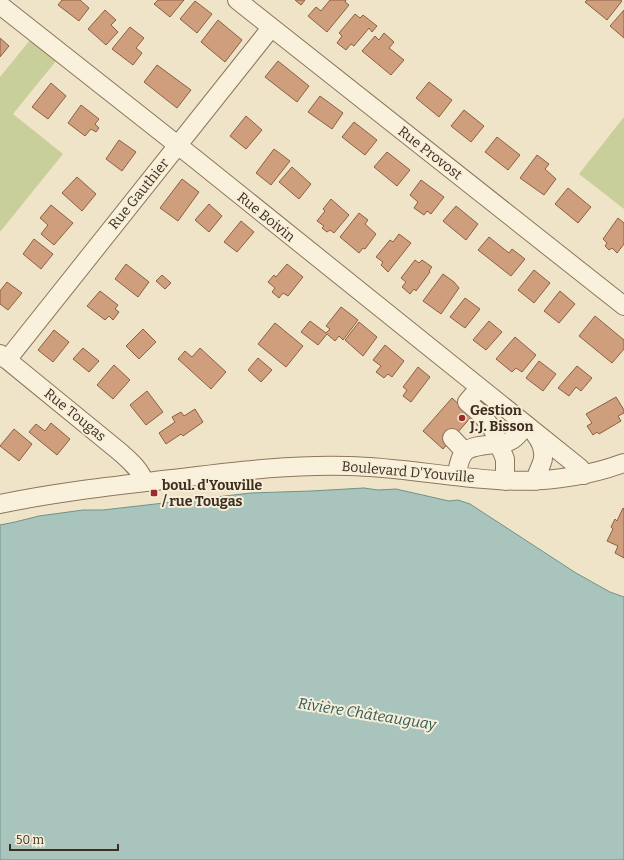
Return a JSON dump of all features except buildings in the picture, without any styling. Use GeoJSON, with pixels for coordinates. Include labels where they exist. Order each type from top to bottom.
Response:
{"type":"FeatureCollection","features":[{"type":"Feature","properties":{"kind":"street","name":"Rue Provost"},"geometry":{"type":"LineString","coordinates":[[237,0],[624,306]]}},
{"type":"Feature","properties":{"kind":"street","name":"Rue Boivin"},"geometry":{"type":"LineString","coordinates":[[0,5],[580,468],[584,474]]}},
{"type":"Feature","properties":{"kind":"street","name":"Rue Gauthier"},"geometry":{"type":"LineString","coordinates":[[3,357],[178,146],[271,28]]}},
{"type":"Feature","properties":{"kind":"street","name":"Rue Tougas"},"geometry":{"type":"LineString","coordinates":[[3,357],[120,452],[137,469],[144,482]]}},
{"type":"Feature","properties":{"kind":"street"},"geometry":{"type":"LineString","coordinates":[[479,388],[467,402],[482,415],[493,430],[505,459],[505,481]]}},
{"type":"Feature","properties":{"kind":"street","name":"Rue Boivin"},"geometry":{"type":"LineString","coordinates":[[529,428],[540,442],[544,452],[541,465],[536,476],[536,481]]}},
{"type":"Feature","properties":{"kind":"street"},"geometry":{"type":"LineString","coordinates":[[457,476],[460,459],[465,452],[478,446],[499,444],[510,441],[529,428]]}},
{"type":"Feature","properties":{"kind":"street"},"geometry":{"type":"LineString","coordinates":[[452,438],[465,452]]}},
{"type":"Feature","properties":{"kind":"street","name":"Boulevard D'Youville"},"geometry":{"type":"LineString","coordinates":[[0,504],[50,494],[266,468],[348,466],[386,468],[505,481],[536,481],[561,479],[624,462]]}},
{"type":"Feature","properties":{"kind":"green space"},"geometry":{"type":"Polygon","coordinates":[[[30,40],[56,61],[13,114],[63,154],[0,232],[0,77],[30,40]]]}},
{"type":"Feature","properties":{"kind":"green space"},"geometry":{"type":"Polygon","coordinates":[[[624,117],[624,209],[579,174],[624,117]]]}},
{"type":"Feature","properties":{"kind":"water","name":"Rivière Châteauguay"},"geometry":{"type":"Polygon","coordinates":[[[364,488],[378,490],[396,489],[449,501],[458,500],[470,504],[576,573],[610,592],[624,597],[624,860],[0,860],[0,525],[39,516],[83,510],[103,510],[251,493],[364,488]]]}},
{"type":"Feature","properties":{"kind":"place","name":"Gestion J.J. Bisson"},"geometry":{"type":"Point","coordinates":[462,418]}},
{"type":"Feature","properties":{"kind":"place","name":"boul. d'Youville / rue Tougas"},"geometry":{"type":"Point","coordinates":[154,493]}}]}
